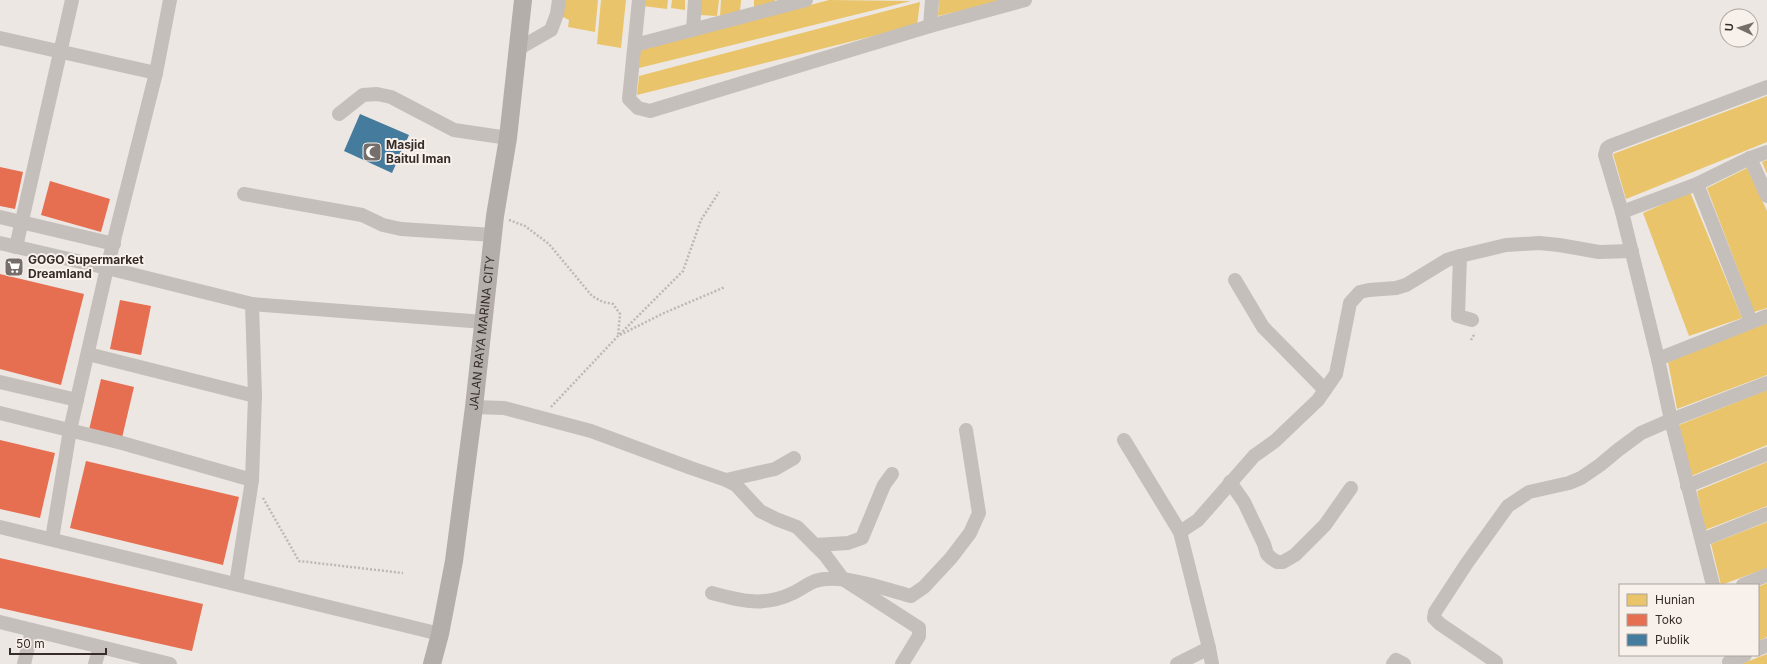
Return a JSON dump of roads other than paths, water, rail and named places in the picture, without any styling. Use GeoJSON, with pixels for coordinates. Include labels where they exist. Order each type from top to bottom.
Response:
{"type":"FeatureCollection","features":[{"type":"Feature","properties":{"kind":"main road","name":"JALAN RAYA MARINA CITY"},"geometry":{"type":"LineString","coordinates":[[432,664],[440,634],[454,561],[474,407],[495,216],[508,138],[523,0]]}},
{"type":"Feature","properties":{"kind":"street"},"geometry":{"type":"LineString","coordinates":[[16,246],[62,52],[72,0]]}},
{"type":"Feature","properties":{"kind":"street"},"geometry":{"type":"LineString","coordinates":[[52,539],[70,430],[107,268],[156,73],[170,0]]}},
{"type":"Feature","properties":{"kind":"street"},"geometry":{"type":"LineString","coordinates":[[518,49],[551,30],[557,14],[559,0]]}},
{"type":"Feature","properties":{"kind":"street"},"geometry":{"type":"LineString","coordinates":[[639,0],[629,99],[638,108],[650,111],[930,26],[1024,0]]}},
{"type":"Feature","properties":{"kind":"street"},"geometry":{"type":"LineString","coordinates":[[693,30],[696,0]]}},
{"type":"Feature","properties":{"kind":"street"},"geometry":{"type":"LineString","coordinates":[[635,45],[693,30],[754,7],[806,0]]}},
{"type":"Feature","properties":{"kind":"street"},"geometry":{"type":"LineString","coordinates":[[930,26],[932,0]]}},
{"type":"Feature","properties":{"kind":"street"},"geometry":{"type":"LineString","coordinates":[[0,38],[156,73]]}},
{"type":"Feature","properties":{"kind":"street"},"geometry":{"type":"LineString","coordinates":[[1713,584],[1687,486],[1632,251],[1605,155],[1607,148],[1767,87]]}},
{"type":"Feature","properties":{"kind":"street"},"geometry":{"type":"LineString","coordinates":[[339,114],[363,95],[377,94],[391,97],[454,130],[508,138]]}},
{"type":"Feature","properties":{"kind":"street"},"geometry":{"type":"LineString","coordinates":[[1622,212],[1697,184],[1750,158],[1767,152]]}},
{"type":"Feature","properties":{"kind":"street"},"geometry":{"type":"LineString","coordinates":[[1750,158],[1767,196]]}},
{"type":"Feature","properties":{"kind":"street"},"geometry":{"type":"LineString","coordinates":[[1697,184],[1751,322]]}},
{"type":"Feature","properties":{"kind":"street"},"geometry":{"type":"LineString","coordinates":[[244,194],[362,215],[382,225],[401,228],[494,235]]}},
{"type":"Feature","properties":{"kind":"street"},"geometry":{"type":"LineString","coordinates":[[0,217],[114,244]]}},
{"type":"Feature","properties":{"kind":"street"},"geometry":{"type":"LineString","coordinates":[[0,243],[252,304],[484,322]]}},
{"type":"Feature","properties":{"kind":"street"},"geometry":{"type":"LineString","coordinates":[[1180,532],[1198,520],[1254,456],[1276,441],[1318,400],[1336,374],[1350,303],[1360,292],[1396,288],[1406,285],[1447,260],[1506,245],[1559,245],[1599,252],[1632,251]]}},
{"type":"Feature","properties":{"kind":"street"},"geometry":{"type":"LineString","coordinates":[[1460,256],[1458,316],[1472,320]]}},
{"type":"Feature","properties":{"kind":"street"},"geometry":{"type":"LineString","coordinates":[[1236,280],[1262,327],[1325,390]]}},
{"type":"Feature","properties":{"kind":"street"},"geometry":{"type":"LineString","coordinates":[[236,584],[252,480],[255,396],[252,304]]}},
{"type":"Feature","properties":{"kind":"street"},"geometry":{"type":"LineString","coordinates":[[1658,359],[1767,316]]}},
{"type":"Feature","properties":{"kind":"street"},"geometry":{"type":"LineString","coordinates":[[88,354],[255,396]]}},
{"type":"Feature","properties":{"kind":"street"},"geometry":{"type":"LineString","coordinates":[[0,382],[77,400]]}},
{"type":"Feature","properties":{"kind":"street"},"geometry":{"type":"LineString","coordinates":[[1496,662],[1440,624],[1434,618],[1435,612],[1496,521],[1508,506],[1528,492],[1569,483],[1581,478],[1641,433],[1767,383]]}},
{"type":"Feature","properties":{"kind":"street"},"geometry":{"type":"LineString","coordinates":[[474,407],[504,408],[591,430],[736,485],[760,511],[797,527],[825,555],[843,579],[919,628],[919,636],[902,664]]}},
{"type":"Feature","properties":{"kind":"street"},"geometry":{"type":"LineString","coordinates":[[0,413],[122,443],[252,480]]}},
{"type":"Feature","properties":{"kind":"street"},"geometry":{"type":"LineString","coordinates":[[712,593],[739,601],[772,601],[793,593],[815,581],[843,579],[870,584],[911,596],[924,587],[951,558],[970,533],[979,513],[966,430]]}},
{"type":"Feature","properties":{"kind":"street"},"geometry":{"type":"LineString","coordinates":[[1124,440],[1180,532],[1212,664]]}},
{"type":"Feature","properties":{"kind":"street"},"geometry":{"type":"LineString","coordinates":[[1687,486],[1767,454]]}},
{"type":"Feature","properties":{"kind":"street"},"geometry":{"type":"LineString","coordinates":[[726,480],[775,469],[794,458]]}},
{"type":"Feature","properties":{"kind":"street"},"geometry":{"type":"LineString","coordinates":[[815,546],[848,543],[862,538],[884,485],[892,474]]}},
{"type":"Feature","properties":{"kind":"street"},"geometry":{"type":"LineString","coordinates":[[1230,482],[1244,502],[1267,554],[1278,562],[1283,562],[1295,555],[1325,525],[1351,488]]}},
{"type":"Feature","properties":{"kind":"street"},"geometry":{"type":"LineString","coordinates":[[1702,540],[1767,514]]}},
{"type":"Feature","properties":{"kind":"street"},"geometry":{"type":"LineString","coordinates":[[0,527],[440,634]]}},
{"type":"Feature","properties":{"kind":"street"},"geometry":{"type":"LineString","coordinates":[[1746,584],[1767,576]]}},
{"type":"Feature","properties":{"kind":"street"},"geometry":{"type":"LineString","coordinates":[[0,622],[168,664]]}},
{"type":"Feature","properties":{"kind":"street"},"geometry":{"type":"LineString","coordinates":[[24,664],[32,630]]}},
{"type":"Feature","properties":{"kind":"street"},"geometry":{"type":"LineString","coordinates":[[95,664],[100,646]]}},
{"type":"Feature","properties":{"kind":"street"},"geometry":{"type":"LineString","coordinates":[[1177,664],[1209,648]]}},
{"type":"Feature","properties":{"kind":"street"},"geometry":{"type":"LineString","coordinates":[[1729,660],[1742,656]]}},
{"type":"Feature","properties":{"kind":"street"},"geometry":{"type":"LineString","coordinates":[[1393,664],[1396,660],[1404,664]]}},
{"type":"Feature","properties":{"kind":"place","name":"Masjid Baitul Iman"},"geometry":{"type":"Point","coordinates":[372,152]}},
{"type":"Feature","properties":{"kind":"place","name":"GOGO Supermarket Dreamland"},"geometry":{"type":"Point","coordinates":[14,267]}}]}
